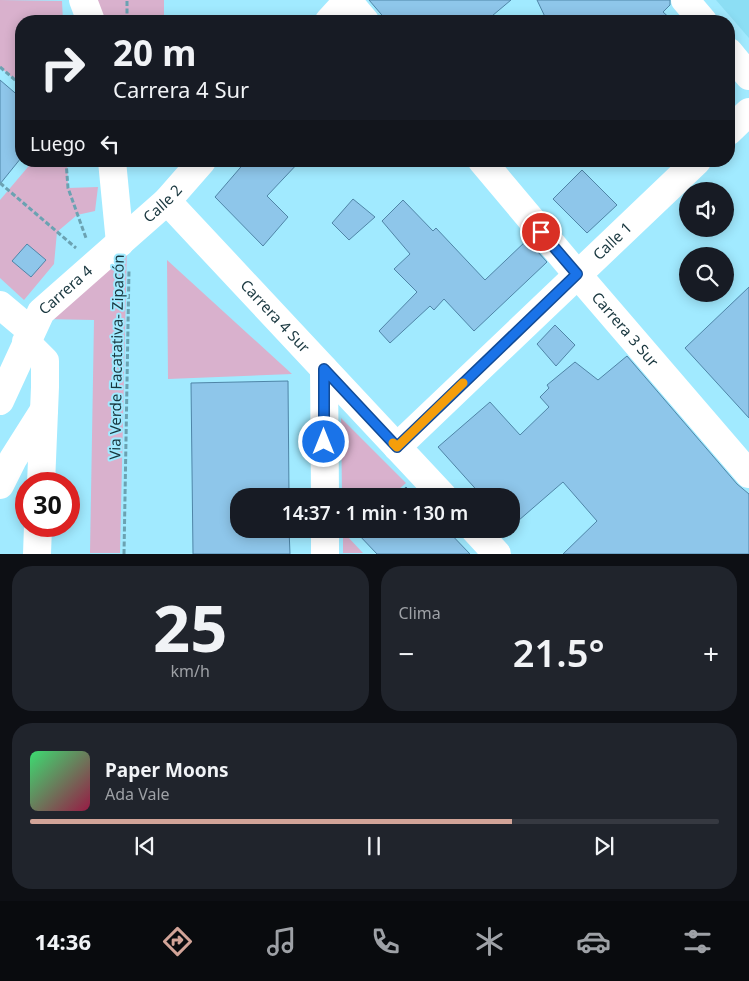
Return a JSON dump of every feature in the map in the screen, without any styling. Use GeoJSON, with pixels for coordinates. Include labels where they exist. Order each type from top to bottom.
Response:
{"type":"FeatureCollection","features":[{"type":"Feature","properties":{"kind":"street"},"geometry":{"type":"LineString","coordinates":[[83,0],[89,15]]}},
{"type":"Feature","properties":{"kind":"street"},"geometry":{"type":"LineString","coordinates":[[334,15],[348,0],[360,15]]}},
{"type":"Feature","properties":{"kind":"street"},"geometry":{"type":"LineString","coordinates":[[685,0],[698,15]]}},
{"type":"Feature","properties":{"kind":"street"},"geometry":{"type":"LineString","coordinates":[[735,59],[749,76]]}},
{"type":"Feature","properties":{"kind":"street"},"geometry":{"type":"LineString","coordinates":[[735,125],[749,112]]}},
{"type":"Feature","properties":{"kind":"street"},"geometry":{"type":"LineString","coordinates":[[113,167],[125,239]]}},
{"type":"Feature","properties":{"kind":"street","name":"Calle 2"},"geometry":{"type":"LineString","coordinates":[[125,239],[167,201],[197,167]]}},
{"type":"Feature","properties":{"kind":"street","name":"Carrera 3 Sur"},"geometry":{"type":"LineString","coordinates":[[487,167],[749,474]]}},
{"type":"Feature","properties":{"kind":"street","name":"Calle 1"},"geometry":{"type":"LineString","coordinates":[[397,447],[691,167]]}},
{"type":"Feature","properties":{"kind":"street","name":"Carrera 4 Sur"},"geometry":{"type":"LineString","coordinates":[[167,201],[435,488]]}},
{"type":"Feature","properties":{"kind":"street","name":"Carrera 4"},"geometry":{"type":"LineString","coordinates":[[0,401],[41,312],[125,239]]}},
{"type":"Feature","properties":{"kind":"street"},"geometry":{"type":"LineString","coordinates":[[0,305],[28,337],[45,362],[41,472]]}},
{"type":"Feature","properties":{"kind":"street"},"geometry":{"type":"LineString","coordinates":[[324,369],[324,488]]}},
{"type":"Feature","properties":{"kind":"street"},"geometry":{"type":"LineString","coordinates":[[0,485],[13,459],[44,409]]}},
{"type":"Feature","properties":{"kind":"street"},"geometry":{"type":"LineString","coordinates":[[37,554],[38,537]]}},
{"type":"Feature","properties":{"kind":"street"},"geometry":{"type":"LineString","coordinates":[[325,538],[325,554]]}},
{"type":"Feature","properties":{"kind":"street"},"geometry":{"type":"LineString","coordinates":[[482,538],[497,554]]}},
{"type":"Feature","properties":{"kind":"path"},"geometry":{"type":"LineString","coordinates":[[127,15],[128,0]]}},
{"type":"Feature","properties":{"kind":"path"},"geometry":{"type":"LineString","coordinates":[[0,67],[15,80]]}},
{"type":"Feature","properties":{"kind":"path"},"geometry":{"type":"LineString","coordinates":[[66,167],[68,188],[96,264]]}},
{"type":"Feature","properties":{"kind":"path"},"geometry":{"type":"LineString","coordinates":[[0,183],[96,264]]}},
{"type":"Feature","properties":{"kind":"path","name":"Via Verde Facatativa- Zipacón"},"geometry":{"type":"LineString","coordinates":[[124,554],[125,239]]}},
{"type":"Feature","properties":{"kind":"shaded area"},"geometry":{"type":"Polygon","coordinates":[[[0,0],[62,1],[63,15],[15,15],[15,80],[0,67],[0,0]]]}},
{"type":"Feature","properties":{"kind":"shaded area"},"geometry":{"type":"Polygon","coordinates":[[[95,0],[164,0],[164,15],[99,15],[95,0]]]}},
{"type":"Feature","properties":{"kind":"shaded area"},"geometry":{"type":"Polygon","coordinates":[[[716,0],[749,0],[749,38],[735,22],[735,15],[729,15],[716,0]]]}},
{"type":"Feature","properties":{"kind":"shaded area"},"geometry":{"type":"Polygon","coordinates":[[[28,167],[67,167],[68,188],[98,187],[95,211],[77,215],[57,232],[54,264],[24,300],[0,278],[0,200],[28,167]]]}},
{"type":"Feature","properties":{"kind":"shaded area"},"geometry":{"type":"Polygon","coordinates":[[[127,245],[120,553],[90,553],[94,320],[44,319],[127,245]]]}},
{"type":"Feature","properties":{"kind":"shaded area"},"geometry":{"type":"Polygon","coordinates":[[[167,260],[292,374],[168,379],[167,260]]]}},
{"type":"Feature","properties":{"kind":"shaded area"},"geometry":{"type":"Polygon","coordinates":[[[341,418],[406,483],[400,488],[342,488],[341,418]]]}},
{"type":"Feature","properties":{"kind":"shaded area"},"geometry":{"type":"Polygon","coordinates":[[[343,538],[349,538],[363,553],[343,553],[343,538]]]}},
{"type":"Feature","properties":{"kind":"building"},"geometry":{"type":"Polygon","coordinates":[[[369,0],[511,0],[493,15],[382,15],[369,0]]]}},
{"type":"Feature","properties":{"kind":"building"},"geometry":{"type":"Polygon","coordinates":[[[537,0],[670,0],[670,5],[663,12],[666,15],[544,15],[537,0]]]}},
{"type":"Feature","properties":{"kind":"building"},"geometry":{"type":"Polygon","coordinates":[[[0,80],[15,93],[15,165],[0,184],[0,80]]]}},
{"type":"Feature","properties":{"kind":"building"},"geometry":{"type":"Polygon","coordinates":[[[241,167],[294,167],[267,196],[288,217],[263,246],[215,197],[241,167]]]}},
{"type":"Feature","properties":{"kind":"building"},"geometry":{"type":"Polygon","coordinates":[[[582,170],[617,205],[587,233],[553,199],[582,170]]]}},
{"type":"Feature","properties":{"kind":"building"},"geometry":{"type":"Polygon","coordinates":[[[353,199],[375,217],[349,240],[332,223],[353,199]]]}},
{"type":"Feature","properties":{"kind":"building"},"geometry":{"type":"Polygon","coordinates":[[[403,200],[433,231],[436,228],[485,280],[527,240],[547,262],[474,331],[444,299],[434,310],[430,306],[390,343],[379,331],[417,292],[394,269],[410,254],[382,221],[403,200]]]}},
{"type":"Feature","properties":{"kind":"building"},"geometry":{"type":"Polygon","coordinates":[[[27,244],[46,260],[31,277],[12,261],[27,244]]]}},
{"type":"Feature","properties":{"kind":"building"},"geometry":{"type":"Polygon","coordinates":[[[749,287],[749,418],[685,348],[749,287]]]}},
{"type":"Feature","properties":{"kind":"building"},"geometry":{"type":"Polygon","coordinates":[[[555,325],[575,345],[556,366],[537,344],[555,325]]]}},
{"type":"Feature","properties":{"kind":"building"},"geometry":{"type":"Polygon","coordinates":[[[627,356],[737,484],[749,494],[749,554],[563,554],[597,521],[563,482],[520,519],[520,488],[475,488],[438,447],[490,402],[520,435],[549,407],[540,397],[549,388],[547,385],[575,362],[598,380],[627,356]]]}},
{"type":"Feature","properties":{"kind":"building"},"geometry":{"type":"Polygon","coordinates":[[[288,381],[289,488],[230,488],[230,538],[289,538],[290,554],[193,554],[191,383],[288,381]]]}},
{"type":"Feature","properties":{"kind":"building"},"geometry":{"type":"Polygon","coordinates":[[[362,538],[455,538],[470,554],[377,554],[362,538]]]}},
{"type":"Feature","properties":{"kind":"slow traffic"},"geometry":{"type":"LineString","coordinates":[[393,443],[397,447],[463,383]]}},
{"type":"Feature","properties":{"kind":"route"},"geometry":{"type":"LineString","coordinates":[[324,442],[324,369],[397,447],[577,274],[541,232]]}}]}
